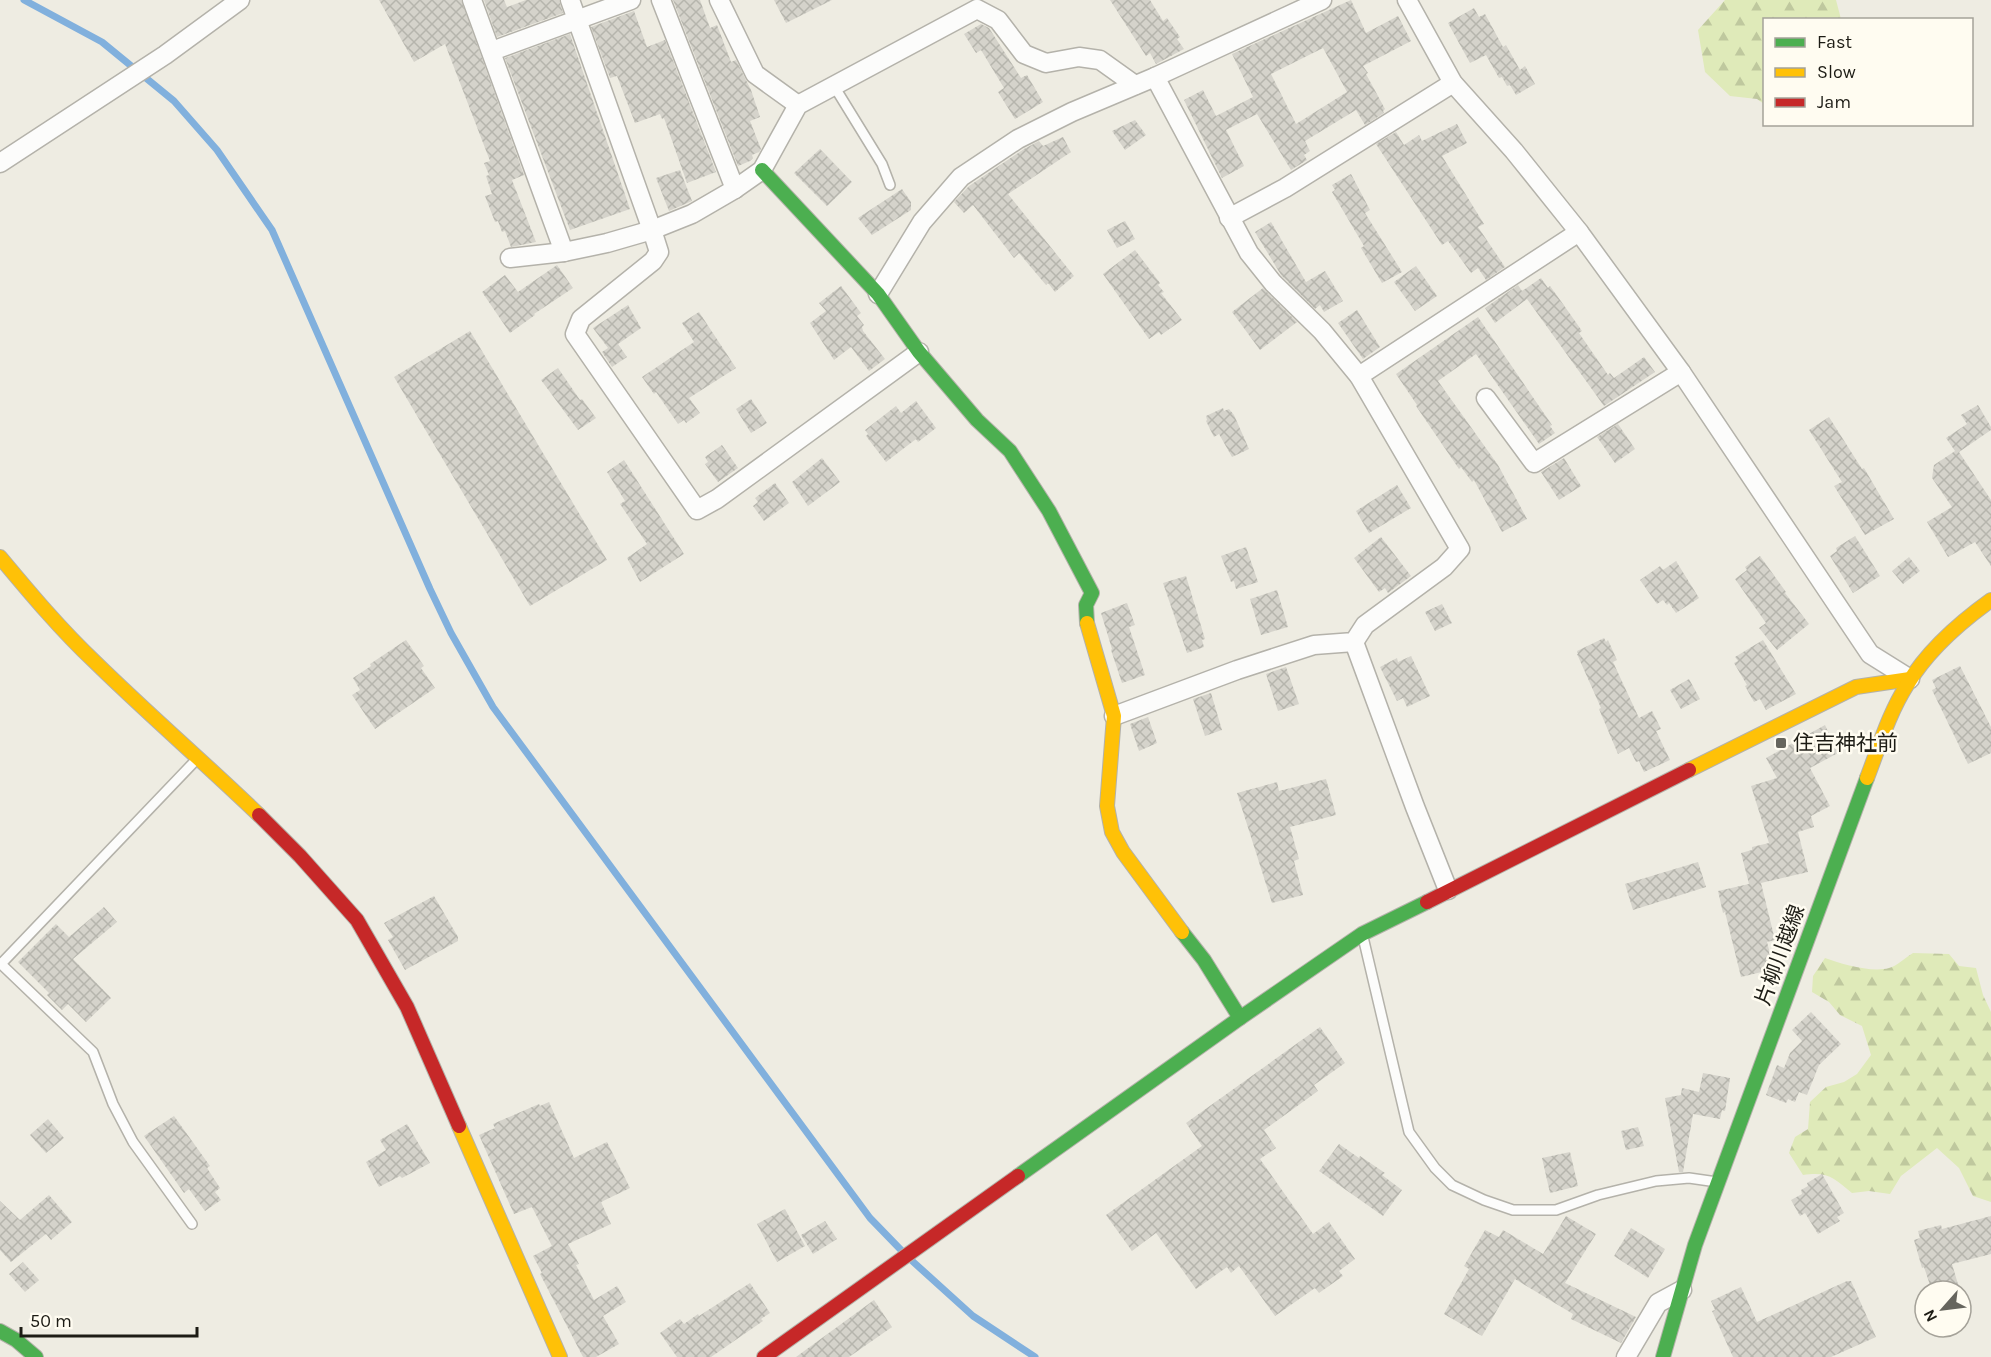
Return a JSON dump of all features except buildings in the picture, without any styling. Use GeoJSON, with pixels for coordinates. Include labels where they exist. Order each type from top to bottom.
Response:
{"type":"FeatureCollection","features":[{"type":"Feature","properties":{"kind":"street"},"geometry":{"type":"LineString","coordinates":[[0,163],[165,55],[240,0]]}},
{"type":"Feature","properties":{"kind":"street"},"geometry":{"type":"LineString","coordinates":[[472,0],[564,252]]}},
{"type":"Feature","properties":{"kind":"street"},"geometry":{"type":"LineString","coordinates":[[570,0],[659,252],[653,261],[581,320],[575,334],[697,510],[717,499],[919,352]]}},
{"type":"Feature","properties":{"kind":"street"},"geometry":{"type":"LineString","coordinates":[[492,51],[631,0]]}},
{"type":"Feature","properties":{"kind":"street"},"geometry":{"type":"LineString","coordinates":[[661,0],[735,189]]}},
{"type":"Feature","properties":{"kind":"street"},"geometry":{"type":"LineString","coordinates":[[719,0],[755,74],[798,105]]}},
{"type":"Feature","properties":{"kind":"street"},"geometry":{"type":"LineString","coordinates":[[878,294],[922,222],[961,177],[1018,139],[1072,112],[1155,77],[1322,0]]}},
{"type":"Feature","properties":{"kind":"street"},"geometry":{"type":"LineString","coordinates":[[1407,0],[1453,83],[1514,151],[1579,232],[1681,372],[1870,654],[1910,679]]}},
{"type":"Feature","properties":{"kind":"street"},"geometry":{"type":"LineString","coordinates":[[510,258],[564,252],[607,243],[652,230],[692,214],[762,170],[798,105],[977,9],[999,20],[1024,54],[1046,63],[1079,57],[1100,60],[1136,85]]}},
{"type":"Feature","properties":{"kind":"street"},"geometry":{"type":"LineString","coordinates":[[1155,77],[1249,253],[1273,283],[1322,332],[1359,376],[1460,549],[1444,567],[1365,625],[1354,642]]}},
{"type":"Feature","properties":{"kind":"street"},"geometry":{"type":"LineString","coordinates":[[1229,218],[1285,188],[1453,83]]}},
{"type":"Feature","properties":{"kind":"street"},"geometry":{"type":"LineString","coordinates":[[762,170],[878,294],[919,352],[977,420],[1010,451],[1049,511],[1092,593],[1086,605],[1087,628],[1114,716],[1107,806],[1112,832],[1123,852],[1166,912],[1204,960],[1240,1018]]}},
{"type":"Feature","properties":{"kind":"street"},"geometry":{"type":"LineString","coordinates":[[1359,376],[1579,232]]}},
{"type":"Feature","properties":{"kind":"street"},"geometry":{"type":"LineString","coordinates":[[1486,398],[1534,463],[1681,372]]}},
{"type":"Feature","properties":{"kind":"street"},"geometry":{"type":"LineString","coordinates":[[0,556],[37,602],[93,661],[197,758],[221,777],[300,856],[357,920],[411,1017],[560,1357]]}},
{"type":"Feature","properties":{"kind":"street","name":"片柳川越線"},"geometry":{"type":"LineString","coordinates":[[1663,1357],[1695,1245],[1883,736],[1910,679],[1940,644],[1974,612],[1991,600]]}},
{"type":"Feature","properties":{"kind":"street"},"geometry":{"type":"LineString","coordinates":[[1114,716],[1237,670],[1314,645],[1354,642]]}},
{"type":"Feature","properties":{"kind":"street"},"geometry":{"type":"LineString","coordinates":[[1354,642],[1448,890]]}},
{"type":"Feature","properties":{"kind":"street"},"geometry":{"type":"LineString","coordinates":[[764,1357],[1240,1018],[1362,934],[1856,687],[1910,679]]}},
{"type":"Feature","properties":{"kind":"street"},"geometry":{"type":"LineString","coordinates":[[1626,1357],[1658,1303],[1682,1290]]}},
{"type":"Feature","properties":{"kind":"street"},"geometry":{"type":"LineString","coordinates":[[0,1331],[16,1340],[36,1357]]}},
{"type":"Feature","properties":{"kind":"lane"},"geometry":{"type":"LineString","coordinates":[[834,86],[882,164],[890,185]]}},
{"type":"Feature","properties":{"kind":"lane"},"geometry":{"type":"LineString","coordinates":[[192,1224],[133,1142],[113,1104],[93,1053],[1,964],[197,758]]}},
{"type":"Feature","properties":{"kind":"lane"},"geometry":{"type":"LineString","coordinates":[[1362,934],[1409,1132],[1435,1168],[1452,1185],[1513,1210],[1556,1210],[1598,1195],[1656,1181],[1689,1178],[1718,1182]]}},
{"type":"Feature","properties":{"kind":"green space"},"geometry":{"type":"Polygon","coordinates":[[[1725,0],[1836,0],[1841,18],[1763,18],[1763,103],[1757,99],[1730,96],[1705,72],[1698,30],[1725,0]]]}},
{"type":"Feature","properties":{"kind":"green space"},"geometry":{"type":"Polygon","coordinates":[[[1913,953],[1949,954],[1959,966],[1976,968],[1983,995],[1991,1012],[1991,1202],[1973,1196],[1959,1168],[1937,1148],[1901,1176],[1890,1194],[1869,1191],[1852,1193],[1825,1175],[1803,1175],[1789,1153],[1795,1137],[1808,1129],[1810,1102],[1826,1087],[1844,1082],[1857,1074],[1871,1055],[1862,1026],[1840,1015],[1829,1002],[1812,992],[1813,976],[1825,958],[1857,967],[1882,969],[1895,965],[1913,953]]]}},
{"type":"Feature","properties":{"kind":"waterway"},"geometry":{"type":"LineString","coordinates":[[24,0],[102,42],[174,101],[217,150],[272,230],[430,589],[451,633],[493,707],[870,1218],[902,1251]]}},
{"type":"Feature","properties":{"kind":"waterway"},"geometry":{"type":"LineString","coordinates":[[910,1259],[973,1316],[1035,1357]]}},
{"type":"Feature","properties":{"kind":"traffic: fast"},"geometry":{"type":"LineString","coordinates":[[762,170],[878,294],[919,352],[977,420],[1010,451],[1049,511],[1092,593],[1086,605],[1087,623]]}},
{"type":"Feature","properties":{"kind":"traffic: fast"},"geometry":{"type":"LineString","coordinates":[[1663,1357],[1695,1245],[1867,778]]}},
{"type":"Feature","properties":{"kind":"traffic: fast"},"geometry":{"type":"LineString","coordinates":[[1018,1176],[1362,934],[1427,902]]}},
{"type":"Feature","properties":{"kind":"traffic: fast"},"geometry":{"type":"LineString","coordinates":[[1182,932],[1204,960],[1240,1018]]}},
{"type":"Feature","properties":{"kind":"traffic: fast"},"geometry":{"type":"LineString","coordinates":[[0,1331],[16,1340],[36,1357]]}},
{"type":"Feature","properties":{"kind":"traffic: slow"},"geometry":{"type":"LineString","coordinates":[[0,557],[82,650],[259,815]]}},
{"type":"Feature","properties":{"kind":"traffic: slow"},"geometry":{"type":"LineString","coordinates":[[1867,778],[1895,707],[1915,673],[1944,638],[1991,600]]}},
{"type":"Feature","properties":{"kind":"traffic: slow"},"geometry":{"type":"LineString","coordinates":[[1087,623],[1114,716],[1107,806],[1112,832],[1123,852],[1182,932]]}},
{"type":"Feature","properties":{"kind":"traffic: slow"},"geometry":{"type":"LineString","coordinates":[[1689,770],[1856,687],[1910,679]]}},
{"type":"Feature","properties":{"kind":"traffic: slow"},"geometry":{"type":"LineString","coordinates":[[459,1126],[560,1357]]}},
{"type":"Feature","properties":{"kind":"traffic: jam"},"geometry":{"type":"LineString","coordinates":[[1427,902],[1689,770]]}},
{"type":"Feature","properties":{"kind":"traffic: jam"},"geometry":{"type":"LineString","coordinates":[[259,815],[300,856],[357,920],[407,1007],[459,1126]]}},
{"type":"Feature","properties":{"kind":"traffic: jam"},"geometry":{"type":"LineString","coordinates":[[764,1357],[1018,1176]]}},
{"type":"Feature","properties":{"kind":"place","name":"住吉神社前"},"geometry":{"type":"Point","coordinates":[1781,743]}}]}
